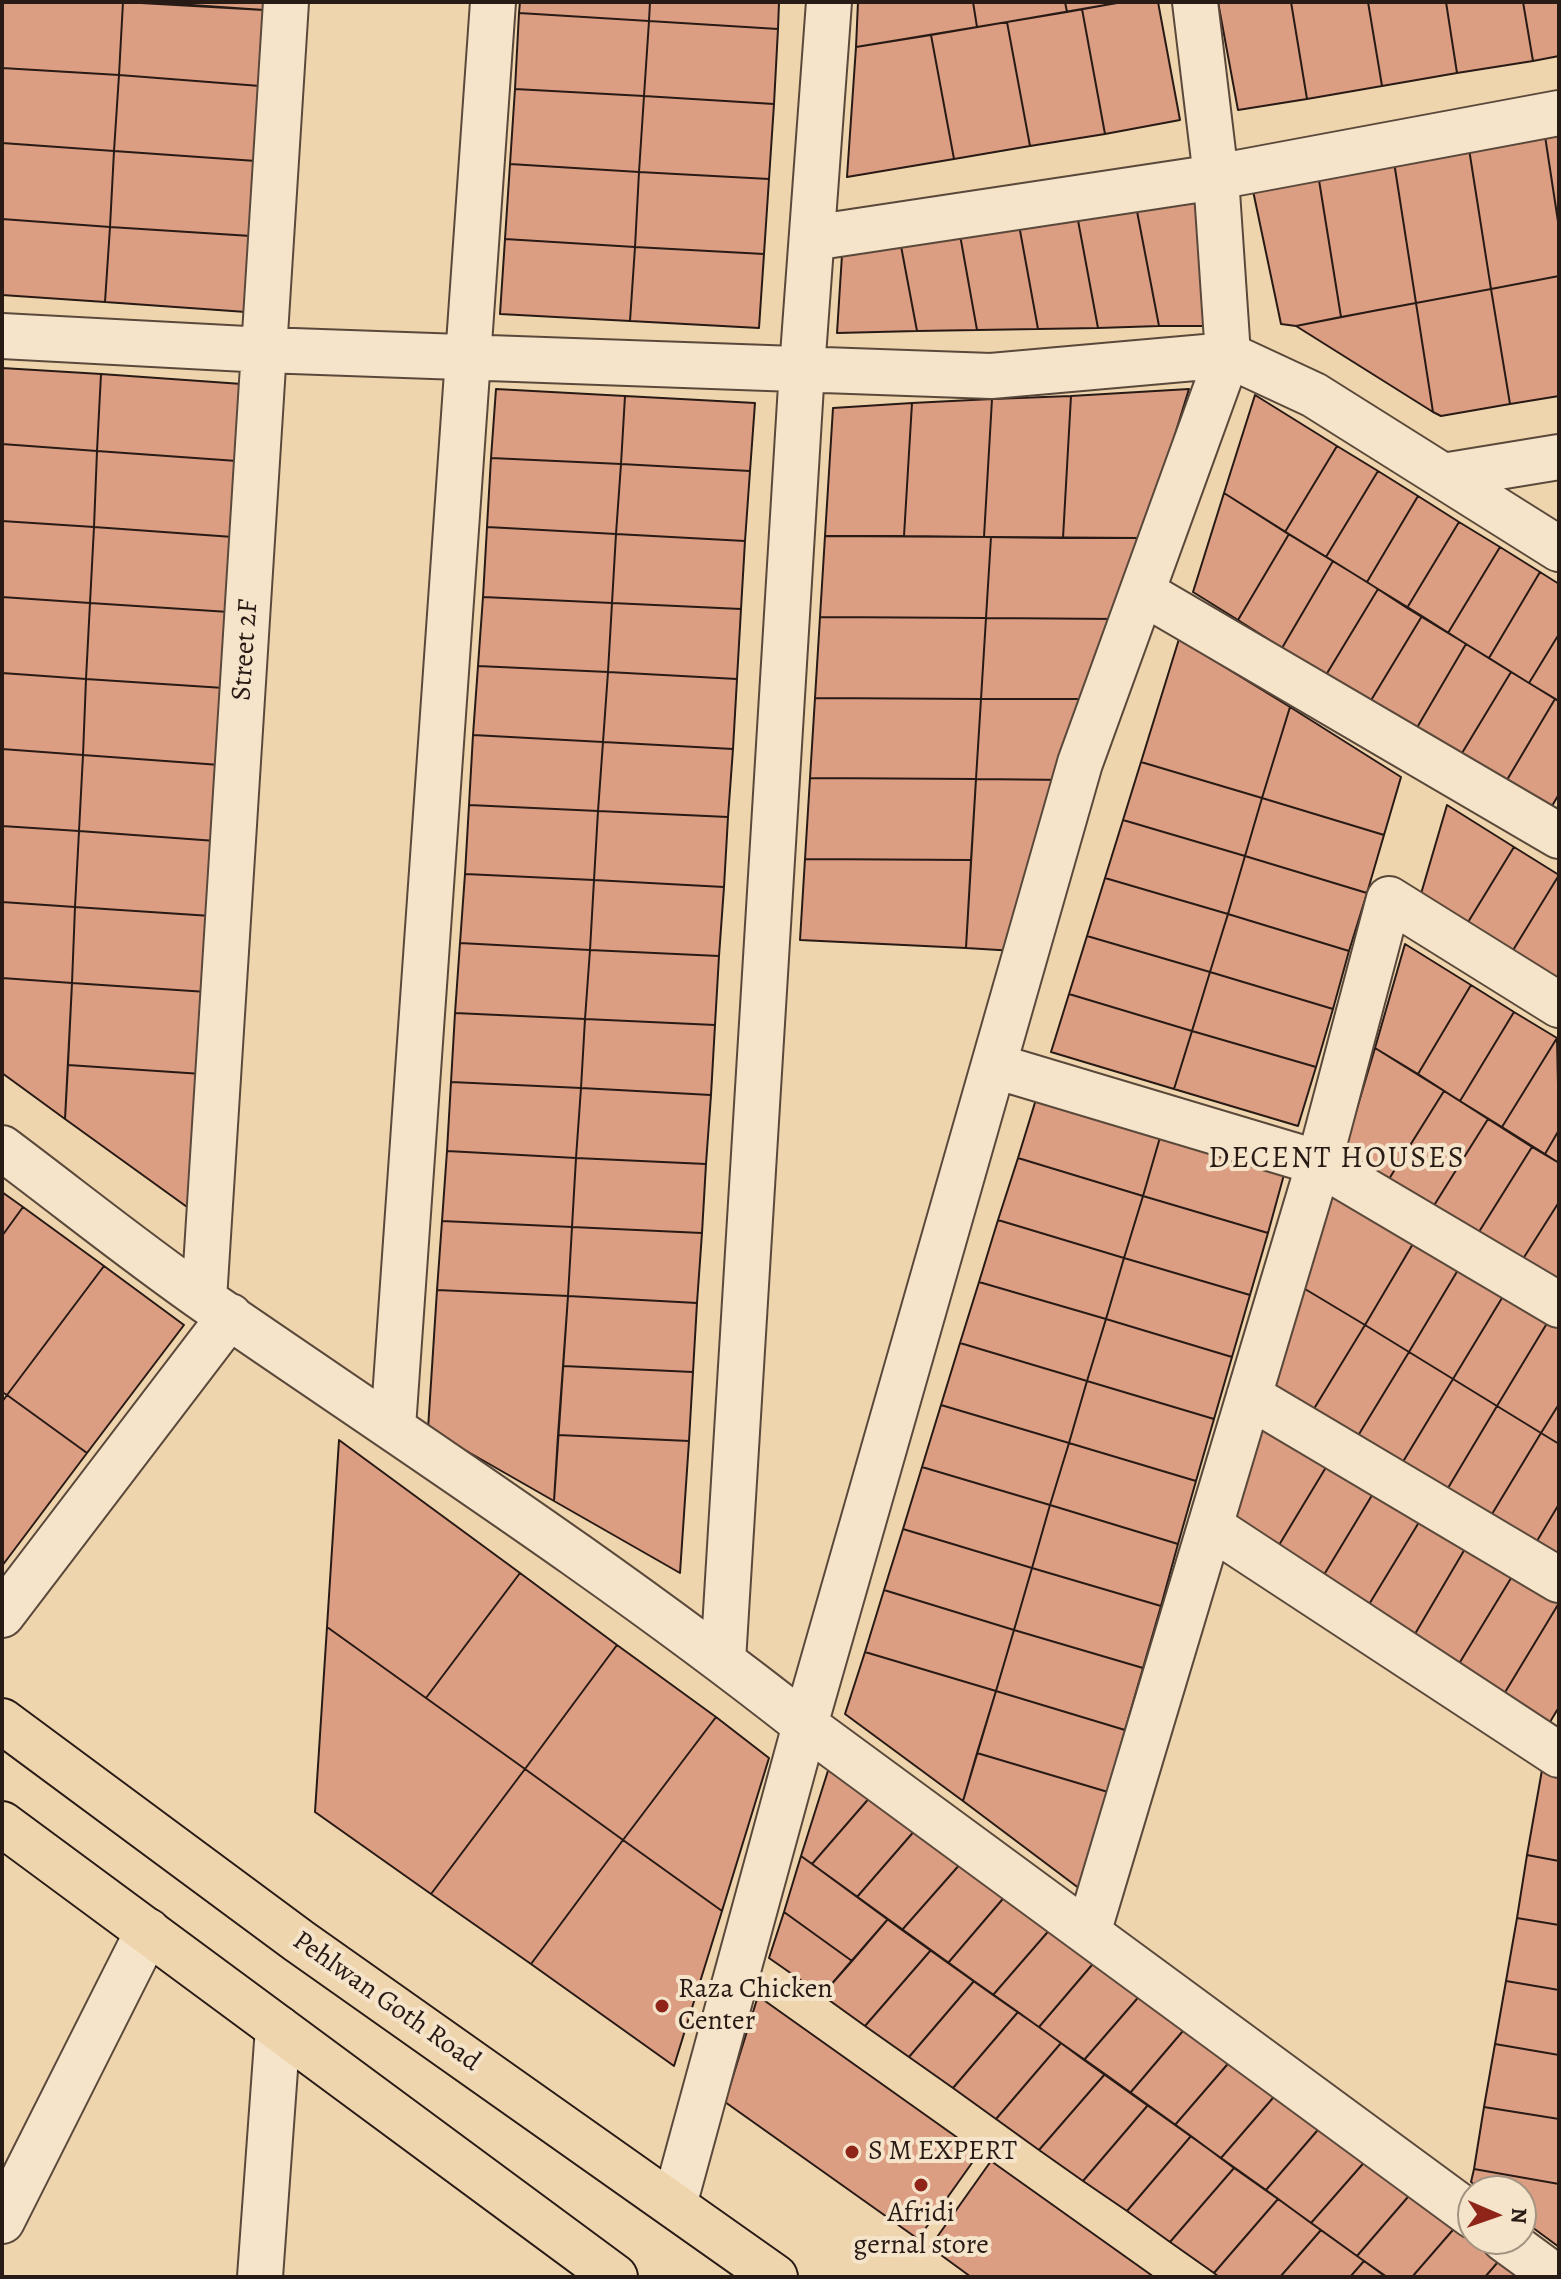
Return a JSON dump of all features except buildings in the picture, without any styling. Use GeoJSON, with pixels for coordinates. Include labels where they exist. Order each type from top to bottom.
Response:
{"type":"FeatureCollection","features":[{"type":"Feature","properties":{"kind":"main road","name":"Pehlwan Goth Road"},"geometry":{"type":"LineString","coordinates":[[2,1721],[299,1941],[775,2277]]}},
{"type":"Feature","properties":{"kind":"main road"},"geometry":{"type":"LineString","coordinates":[[2,1824],[615,2277]]}},
{"type":"Feature","properties":{"kind":"street","name":"Street 2F"},"geometry":{"type":"LineString","coordinates":[[217,1308],[265,350],[286,2]]}},
{"type":"Feature","properties":{"kind":"street"},"geometry":{"type":"LineString","coordinates":[[393,1427],[493,2]]}},
{"type":"Feature","properties":{"kind":"street"},"geometry":{"type":"LineString","coordinates":[[723,1661],[802,369],[829,2]]}},
{"type":"Feature","properties":{"kind":"street"},"geometry":{"type":"LineString","coordinates":[[674,2205],[805,1725],[1080,763],[1228,355],[1216,177],[1195,2]]}},
{"type":"Feature","properties":{"kind":"street"},"geometry":{"type":"LineString","coordinates":[[812,238],[1216,177],[1559,113]]}},
{"type":"Feature","properties":{"kind":"street"},"geometry":{"type":"LineString","coordinates":[[2,336],[265,350],[991,376],[1228,355],[1314,395],[1559,549]]}},
{"type":"Feature","properties":{"kind":"street"},"geometry":{"type":"LineString","coordinates":[[1443,476],[1559,457]]}},
{"type":"Feature","properties":{"kind":"street"},"geometry":{"type":"LineString","coordinates":[[1142,592],[1559,836]]}},
{"type":"Feature","properties":{"kind":"street"},"geometry":{"type":"LineString","coordinates":[[1088,1933],[1319,1163],[1389,899],[1559,1005]]}},
{"type":"Feature","properties":{"kind":"street"},"geometry":{"type":"LineString","coordinates":[[995,1066],[1319,1163],[1559,1305]]}},
{"type":"Feature","properties":{"kind":"street"},"geometry":{"type":"LineString","coordinates":[[2,1148],[217,1308],[393,1427],[723,1661],[805,1725],[1457,2204]]}},
{"type":"Feature","properties":{"kind":"street"},"geometry":{"type":"LineString","coordinates":[[2,1615],[217,1308]]}},
{"type":"Feature","properties":{"kind":"street"},"geometry":{"type":"LineString","coordinates":[[1249,1396],[1559,1580]]}},
{"type":"Feature","properties":{"kind":"street"},"geometry":{"type":"LineString","coordinates":[[1210,1526],[1559,1755]]}},
{"type":"Feature","properties":{"kind":"street"},"geometry":{"type":"LineString","coordinates":[[2,2221],[148,1931]]}},
{"type":"Feature","properties":{"kind":"street"},"geometry":{"type":"LineString","coordinates":[[260,2277],[278,2028]]}},
{"type":"Feature","properties":{"kind":"street"},"geometry":{"type":"LineString","coordinates":[[1526,2255],[1556,2277]]}},
{"type":"Feature","properties":{"kind":"place","name":"Raza Chicken Center"},"geometry":{"type":"Point","coordinates":[662,2006]}},
{"type":"Feature","properties":{"kind":"place","name":"S M EXPERT"},"geometry":{"type":"Point","coordinates":[852,2152]}},
{"type":"Feature","properties":{"kind":"place","name":"Afridi gernal store"},"geometry":{"type":"Point","coordinates":[921,2185]}},
{"type":"Feature","properties":{"kind":"district","name":"DECENT HOUSES"},"geometry":{"type":"Point","coordinates":[1337,1160]}}]}
